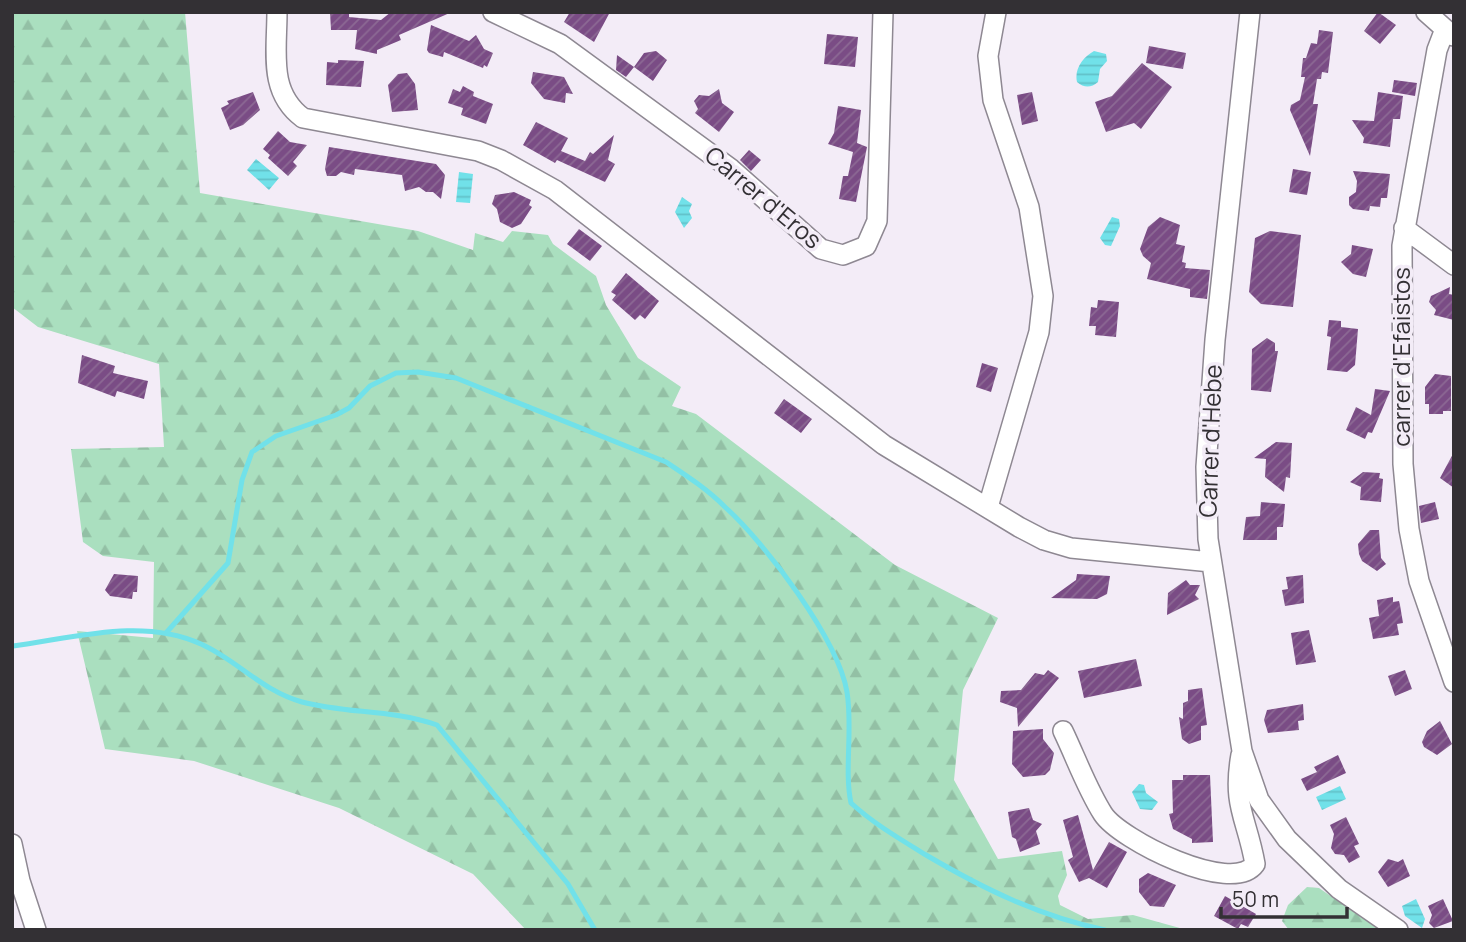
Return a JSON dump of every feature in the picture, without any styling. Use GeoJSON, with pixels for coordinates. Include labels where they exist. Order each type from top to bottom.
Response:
{"type":"FeatureCollection","features":[{"type":"Feature","properties":{"kind":"street"},"geometry":{"type":"LineString","coordinates":[[277,12],[279,91],[290,108],[303,118],[478,151],[545,184],[587,213],[884,445],[1035,536],[1071,548],[1211,562]]}},
{"type":"Feature","properties":{"kind":"street","name":"Carrer d'Eros"},"geometry":{"type":"LineString","coordinates":[[493,12],[559,44],[732,169],[821,249],[843,255],[866,246],[877,221],[883,12]]}},
{"type":"Feature","properties":{"kind":"street"},"geometry":{"type":"LineString","coordinates":[[539,33],[540,12]]}},
{"type":"Feature","properties":{"kind":"street"},"geometry":{"type":"LineString","coordinates":[[988,507],[1039,332],[1043,296],[1029,207],[993,100],[988,56],[996,12]]}},
{"type":"Feature","properties":{"kind":"street","name":"Carrer d'Hebe"},"geometry":{"type":"LineString","coordinates":[[1250,12],[1215,340],[1206,467],[1211,562],[1242,751],[1259,800],[1287,839],[1339,889],[1398,930]]}},
{"type":"Feature","properties":{"kind":"street"},"geometry":{"type":"LineString","coordinates":[[1426,12],[1449,33]]}},
{"type":"Feature","properties":{"kind":"street","name":"carrer d'Efaistos"},"geometry":{"type":"LineString","coordinates":[[1449,33],[1437,50],[1404,228],[1405,499],[1419,581],[1454,682]]}},
{"type":"Feature","properties":{"kind":"street"},"geometry":{"type":"LineString","coordinates":[[1404,228],[1454,265]]}},
{"type":"Feature","properties":{"kind":"street"},"geometry":{"type":"LineString","coordinates":[[1063,731],[1104,814],[1115,826],[1189,865],[1235,876],[1250,871],[1255,864],[1238,806],[1237,779],[1242,751]]}},
{"type":"Feature","properties":{"kind":"street"},"geometry":{"type":"LineString","coordinates":[[12,844],[20,881],[36,930]]}},
{"type":"Feature","properties":{"kind":"green space"},"geometry":{"type":"Polygon","coordinates":[[[12,12],[185,12],[200,193],[418,231],[473,250],[475,233],[503,242],[512,231],[548,235],[553,244],[596,276],[606,305],[638,358],[681,387],[672,406],[696,414],[895,565],[998,618],[963,690],[954,780],[998,859],[1062,851],[1067,875],[1058,896],[1060,905],[1088,919],[1133,915],[1187,930],[526,930],[473,874],[339,808],[194,761],[105,749],[77,631],[153,638],[154,562],[103,556],[83,542],[71,449],[164,447],[159,364],[38,327],[12,307],[12,12]]]}},
{"type":"Feature","properties":{"kind":"green space"},"geometry":{"type":"Polygon","coordinates":[[[1307,887],[1319,888],[1380,930],[1289,930],[1282,921],[1288,905],[1307,887]]]}},
{"type":"Feature","properties":{"kind":"water"},"geometry":{"type":"Polygon","coordinates":[[[1094,51],[1106,54],[1107,61],[1100,69],[1098,82],[1085,86],[1077,82],[1078,68],[1094,51]]]}},
{"type":"Feature","properties":{"kind":"water"},"geometry":{"type":"Polygon","coordinates":[[[256,159],[279,178],[269,190],[247,170],[256,159]]]}},
{"type":"Feature","properties":{"kind":"water"},"geometry":{"type":"Polygon","coordinates":[[[459,172],[473,174],[470,203],[456,202],[459,172]]]}},
{"type":"Feature","properties":{"kind":"water"},"geometry":{"type":"Polygon","coordinates":[[[682,197],[692,204],[689,211],[692,218],[684,228],[675,212],[682,197]]]}},
{"type":"Feature","properties":{"kind":"water"},"geometry":{"type":"Polygon","coordinates":[[[1112,217],[1119,219],[1120,226],[1111,246],[1105,245],[1100,238],[1112,217]]]}},
{"type":"Feature","properties":{"kind":"water"},"geometry":{"type":"Polygon","coordinates":[[[1139,784],[1144,785],[1146,793],[1158,802],[1152,810],[1140,809],[1132,792],[1139,784]]]}},
{"type":"Feature","properties":{"kind":"water"},"geometry":{"type":"Polygon","coordinates":[[[1340,786],[1346,799],[1322,810],[1316,797],[1340,786]]]}},
{"type":"Feature","properties":{"kind":"water"},"geometry":{"type":"Polygon","coordinates":[[[1416,899],[1425,919],[1422,928],[1405,916],[1402,906],[1416,899]]]}},
{"type":"Feature","properties":{"kind":"building"},"geometry":{"type":"Polygon","coordinates":[[[330,12],[349,12],[349,17],[381,20],[391,12],[452,12],[399,35],[401,40],[377,50],[377,54],[355,49],[357,30],[331,30],[330,12]]]}},
{"type":"Feature","properties":{"kind":"building"},"geometry":{"type":"Polygon","coordinates":[[[570,12],[610,12],[594,42],[564,22],[570,12]]]}},
{"type":"Feature","properties":{"kind":"building"},"geometry":{"type":"Polygon","coordinates":[[[1378,12],[1396,25],[1380,44],[1364,31],[1378,12]]]}},
{"type":"Feature","properties":{"kind":"building"},"geometry":{"type":"Polygon","coordinates":[[[431,25],[469,41],[476,35],[484,49],[493,53],[487,67],[484,65],[483,68],[444,52],[443,57],[429,53],[427,50],[431,25]]]}},
{"type":"Feature","properties":{"kind":"building"},"geometry":{"type":"Polygon","coordinates":[[[1319,30],[1333,32],[1328,73],[1322,72],[1321,79],[1317,79],[1313,104],[1318,104],[1310,156],[1290,110],[1291,105],[1300,100],[1305,77],[1301,77],[1303,58],[1306,58],[1311,43],[1317,44],[1319,30]]]}},
{"type":"Feature","properties":{"kind":"building"},"geometry":{"type":"Polygon","coordinates":[[[827,34],[858,37],[855,67],[824,64],[827,34]]]}},
{"type":"Feature","properties":{"kind":"building"},"geometry":{"type":"Polygon","coordinates":[[[1149,46],[1186,53],[1183,69],[1146,63],[1149,46]]]}},
{"type":"Feature","properties":{"kind":"building"},"geometry":{"type":"Polygon","coordinates":[[[656,51],[667,60],[653,81],[634,67],[644,53],[656,51]]]}},
{"type":"Feature","properties":{"kind":"building"},"geometry":{"type":"Polygon","coordinates":[[[617,55],[634,67],[626,77],[616,70],[617,55]]]}},
{"type":"Feature","properties":{"kind":"building"},"geometry":{"type":"Polygon","coordinates":[[[338,60],[364,61],[361,87],[326,85],[327,62],[338,63],[338,60]]]}},
{"type":"Feature","properties":{"kind":"building"},"geometry":{"type":"Polygon","coordinates":[[[1142,63],[1172,87],[1141,129],[1134,123],[1106,132],[1095,102],[1112,96],[1142,63]]]}},
{"type":"Feature","properties":{"kind":"building"},"geometry":{"type":"Polygon","coordinates":[[[533,72],[564,77],[573,94],[566,93],[565,103],[544,99],[531,83],[533,72]]]}},
{"type":"Feature","properties":{"kind":"building"},"geometry":{"type":"Polygon","coordinates":[[[407,73],[415,84],[418,110],[392,112],[388,85],[398,74],[407,73]]]}},
{"type":"Feature","properties":{"kind":"building"},"geometry":{"type":"Polygon","coordinates":[[[1394,80],[1417,83],[1415,96],[1392,92],[1394,80]]]}},
{"type":"Feature","properties":{"kind":"building"},"geometry":{"type":"Polygon","coordinates":[[[463,86],[474,92],[473,96],[493,104],[486,124],[461,115],[463,108],[448,103],[453,89],[460,92],[463,86]]]}},
{"type":"Feature","properties":{"kind":"building"},"geometry":{"type":"Polygon","coordinates":[[[719,89],[722,103],[734,112],[719,132],[695,113],[698,109],[694,101],[699,95],[709,96],[719,89]]]}},
{"type":"Feature","properties":{"kind":"building"},"geometry":{"type":"Polygon","coordinates":[[[253,92],[260,110],[243,125],[230,130],[221,108],[229,104],[227,101],[253,92]]]}},
{"type":"Feature","properties":{"kind":"building"},"geometry":{"type":"Polygon","coordinates":[[[1032,92],[1038,121],[1022,125],[1017,95],[1032,92]]]}},
{"type":"Feature","properties":{"kind":"building"},"geometry":{"type":"Polygon","coordinates":[[[1378,92],[1403,96],[1400,119],[1393,119],[1390,147],[1363,143],[1364,138],[1352,120],[1374,121],[1378,92]]]}},
{"type":"Feature","properties":{"kind":"building"},"geometry":{"type":"Polygon","coordinates":[[[838,106],[861,110],[857,143],[867,147],[856,202],[839,199],[843,176],[848,176],[853,152],[828,144],[834,133],[838,106]]]}},
{"type":"Feature","properties":{"kind":"building"},"geometry":{"type":"Polygon","coordinates":[[[536,122],[568,138],[561,151],[585,161],[590,152],[593,154],[614,135],[608,160],[615,164],[605,182],[557,160],[555,163],[523,145],[536,122]]]}},
{"type":"Feature","properties":{"kind":"building"},"geometry":{"type":"Polygon","coordinates":[[[278,131],[290,142],[307,145],[293,162],[297,166],[288,176],[268,158],[270,155],[263,149],[278,131]]]}},
{"type":"Feature","properties":{"kind":"building"},"geometry":{"type":"Polygon","coordinates":[[[329,147],[436,164],[445,175],[441,199],[433,192],[426,192],[419,187],[405,191],[402,175],[355,169],[354,175],[341,172],[336,176],[327,176],[325,169],[329,147]]]}},
{"type":"Feature","properties":{"kind":"building"},"geometry":{"type":"Polygon","coordinates":[[[749,150],[761,160],[751,171],[740,160],[749,150]]]}},
{"type":"Feature","properties":{"kind":"building"},"geometry":{"type":"Polygon","coordinates":[[[1293,169],[1311,172],[1307,195],[1289,192],[1293,169]]]}},
{"type":"Feature","properties":{"kind":"building"},"geometry":{"type":"Polygon","coordinates":[[[1353,171],[1390,174],[1387,198],[1381,198],[1380,207],[1370,206],[1369,211],[1353,209],[1349,205],[1349,197],[1356,192],[1357,181],[1353,171]]]}},
{"type":"Feature","properties":{"kind":"building"},"geometry":{"type":"Polygon","coordinates":[[[514,192],[531,200],[529,205],[532,207],[521,224],[512,228],[500,222],[497,209],[492,204],[495,195],[514,192]]]}},
{"type":"Feature","properties":{"kind":"building"},"geometry":{"type":"Polygon","coordinates":[[[1160,217],[1180,225],[1176,244],[1185,246],[1182,262],[1186,263],[1185,268],[1210,270],[1207,299],[1190,297],[1190,289],[1147,279],[1151,263],[1140,249],[1148,227],[1160,217]]]}},
{"type":"Feature","properties":{"kind":"building"},"geometry":{"type":"Polygon","coordinates":[[[579,229],[602,246],[590,261],[567,244],[579,229]]]}},
{"type":"Feature","properties":{"kind":"building"},"geometry":{"type":"Polygon","coordinates":[[[1270,231],[1301,235],[1293,307],[1261,304],[1249,292],[1255,238],[1270,231]]]}},
{"type":"Feature","properties":{"kind":"building"},"geometry":{"type":"Polygon","coordinates":[[[1352,245],[1373,249],[1366,277],[1353,274],[1341,262],[1351,254],[1352,245]]]}},
{"type":"Feature","properties":{"kind":"building"},"geometry":{"type":"Polygon","coordinates":[[[626,273],[659,301],[645,319],[640,315],[635,320],[612,300],[616,295],[611,292],[626,273]]]}},
{"type":"Feature","properties":{"kind":"building"},"geometry":{"type":"Polygon","coordinates":[[[1450,287],[1449,294],[1454,295],[1454,320],[1434,315],[1436,310],[1429,302],[1431,296],[1450,287]]]}},
{"type":"Feature","properties":{"kind":"building"},"geometry":{"type":"Polygon","coordinates":[[[1098,300],[1119,302],[1116,337],[1095,335],[1096,326],[1089,326],[1091,307],[1097,308],[1098,300]]]}},
{"type":"Feature","properties":{"kind":"building"},"geometry":{"type":"Polygon","coordinates":[[[1329,320],[1341,321],[1341,327],[1358,329],[1355,365],[1347,372],[1327,370],[1331,337],[1327,336],[1329,320]]]}},
{"type":"Feature","properties":{"kind":"building"},"geometry":{"type":"Polygon","coordinates":[[[1267,338],[1275,343],[1275,351],[1278,351],[1271,392],[1251,390],[1252,349],[1267,338]]]}},
{"type":"Feature","properties":{"kind":"building"},"geometry":{"type":"Polygon","coordinates":[[[82,355],[115,366],[113,373],[148,381],[144,399],[117,391],[115,397],[78,383],[82,355]]]}},
{"type":"Feature","properties":{"kind":"building"},"geometry":{"type":"Polygon","coordinates":[[[982,363],[998,368],[991,392],[976,387],[982,363]]]}},
{"type":"Feature","properties":{"kind":"building"},"geometry":{"type":"Polygon","coordinates":[[[1435,374],[1451,376],[1451,411],[1443,411],[1443,414],[1429,414],[1429,404],[1425,404],[1425,387],[1435,374]]]}},
{"type":"Feature","properties":{"kind":"building"},"geometry":{"type":"Polygon","coordinates":[[[1375,389],[1390,391],[1372,433],[1368,432],[1365,439],[1346,430],[1356,407],[1371,415],[1375,389]]]}},
{"type":"Feature","properties":{"kind":"building"},"geometry":{"type":"Polygon","coordinates":[[[784,399],[812,419],[801,433],[774,413],[784,399]]]}},
{"type":"Feature","properties":{"kind":"building"},"geometry":{"type":"Polygon","coordinates":[[[1276,442],[1292,443],[1290,478],[1286,477],[1284,492],[1265,477],[1266,459],[1254,458],[1276,442]]]}},
{"type":"Feature","properties":{"kind":"building"},"geometry":{"type":"Polygon","coordinates":[[[1454,452],[1454,488],[1440,478],[1454,452]]]}},
{"type":"Feature","properties":{"kind":"building"},"geometry":{"type":"Polygon","coordinates":[[[1363,472],[1380,473],[1379,478],[1383,479],[1381,502],[1360,500],[1361,487],[1350,482],[1363,472]]]}},
{"type":"Feature","properties":{"kind":"building"},"geometry":{"type":"Polygon","coordinates":[[[1261,502],[1285,504],[1283,527],[1277,527],[1277,540],[1243,540],[1246,517],[1260,516],[1261,502]]]}},
{"type":"Feature","properties":{"kind":"building"},"geometry":{"type":"Polygon","coordinates":[[[1435,502],[1439,519],[1421,523],[1419,506],[1435,502]]]}},
{"type":"Feature","properties":{"kind":"building"},"geometry":{"type":"Polygon","coordinates":[[[1370,530],[1379,530],[1381,558],[1386,564],[1377,571],[1362,561],[1359,554],[1358,544],[1370,530]]]}},
{"type":"Feature","properties":{"kind":"building"},"geometry":{"type":"Polygon","coordinates":[[[114,574],[138,576],[137,592],[133,592],[132,599],[110,596],[105,590],[114,574]]]}},
{"type":"Feature","properties":{"kind":"building"},"geometry":{"type":"Polygon","coordinates":[[[1077,574],[1110,576],[1107,594],[1097,599],[1051,598],[1076,580],[1077,574]]]}},
{"type":"Feature","properties":{"kind":"building"},"geometry":{"type":"Polygon","coordinates":[[[1303,575],[1304,603],[1285,606],[1282,590],[1288,589],[1286,577],[1303,575]]]}},
{"type":"Feature","properties":{"kind":"building"},"geometry":{"type":"Polygon","coordinates":[[[1186,580],[1190,585],[1200,585],[1195,595],[1199,599],[1167,615],[1168,593],[1186,580]]]}},
{"type":"Feature","properties":{"kind":"building"},"geometry":{"type":"Polygon","coordinates":[[[1393,597],[1393,602],[1399,601],[1403,623],[1397,624],[1399,635],[1373,639],[1369,618],[1379,616],[1377,600],[1393,597]]]}},
{"type":"Feature","properties":{"kind":"building"},"geometry":{"type":"Polygon","coordinates":[[[1309,630],[1316,662],[1296,665],[1291,633],[1309,630]]]}},
{"type":"Feature","properties":{"kind":"building"},"geometry":{"type":"Polygon","coordinates":[[[1136,659],[1142,686],[1084,698],[1078,671],[1136,659]]]}},
{"type":"Feature","properties":{"kind":"building"},"geometry":{"type":"Polygon","coordinates":[[[1048,670],[1059,678],[1018,727],[1017,708],[1000,702],[1001,691],[1021,690],[1035,673],[1044,675],[1048,670]]]}},
{"type":"Feature","properties":{"kind":"building"},"geometry":{"type":"Polygon","coordinates":[[[1405,670],[1412,689],[1395,696],[1388,676],[1405,670]]]}},
{"type":"Feature","properties":{"kind":"building"},"geometry":{"type":"Polygon","coordinates":[[[1202,688],[1207,725],[1201,726],[1201,740],[1189,744],[1182,739],[1179,717],[1183,719],[1183,703],[1188,701],[1188,690],[1202,688]]]}},
{"type":"Feature","properties":{"kind":"building"},"geometry":{"type":"Polygon","coordinates":[[[1303,704],[1304,720],[1298,721],[1299,730],[1268,733],[1264,720],[1267,710],[1303,704]]]}},
{"type":"Feature","properties":{"kind":"building"},"geometry":{"type":"Polygon","coordinates":[[[1440,721],[1452,744],[1437,755],[1424,747],[1422,742],[1427,731],[1440,721]]]}},
{"type":"Feature","properties":{"kind":"building"},"geometry":{"type":"Polygon","coordinates":[[[1043,729],[1043,739],[1054,753],[1050,770],[1045,775],[1023,777],[1012,764],[1013,731],[1043,729]]]}},
{"type":"Feature","properties":{"kind":"building"},"geometry":{"type":"Polygon","coordinates":[[[1338,755],[1346,773],[1307,791],[1301,779],[1317,772],[1314,767],[1338,755]]]}},
{"type":"Feature","properties":{"kind":"building"},"geometry":{"type":"Polygon","coordinates":[[[1183,775],[1210,775],[1213,842],[1192,843],[1192,839],[1173,829],[1169,814],[1173,813],[1172,780],[1183,780],[1183,775]]]}},
{"type":"Feature","properties":{"kind":"building"},"geometry":{"type":"Polygon","coordinates":[[[1029,808],[1033,820],[1042,824],[1036,831],[1040,844],[1020,852],[1016,839],[1012,837],[1008,812],[1029,808]]]}},
{"type":"Feature","properties":{"kind":"building"},"geometry":{"type":"Polygon","coordinates":[[[1078,815],[1093,870],[1109,842],[1127,852],[1107,888],[1089,878],[1079,882],[1068,860],[1073,857],[1063,820],[1078,815]]]}},
{"type":"Feature","properties":{"kind":"building"},"geometry":{"type":"Polygon","coordinates":[[[1346,817],[1359,844],[1354,846],[1360,857],[1349,863],[1344,855],[1335,854],[1331,848],[1334,834],[1330,825],[1346,817]]]}},
{"type":"Feature","properties":{"kind":"building"},"geometry":{"type":"Polygon","coordinates":[[[1388,859],[1398,862],[1403,859],[1410,876],[1388,887],[1378,872],[1388,859]]]}},
{"type":"Feature","properties":{"kind":"building"},"geometry":{"type":"Polygon","coordinates":[[[1148,873],[1176,885],[1164,907],[1150,906],[1139,892],[1139,879],[1148,873]]]}},
{"type":"Feature","properties":{"kind":"building"},"geometry":{"type":"Polygon","coordinates":[[[1225,896],[1256,914],[1248,927],[1241,924],[1238,929],[1214,916],[1225,896]]]}},
{"type":"Feature","properties":{"kind":"building"},"geometry":{"type":"Polygon","coordinates":[[[1443,899],[1453,921],[1434,928],[1429,923],[1432,915],[1428,906],[1443,899]]]}},
{"type":"Feature","properties":{"kind":"waterway"},"geometry":{"type":"LineString","coordinates":[[166,633],[228,563],[242,480],[252,452],[276,436],[349,408],[370,386],[396,373],[418,372],[456,378],[666,462],[711,494],[741,523],[779,567],[815,620],[841,670],[849,706],[848,777],[851,803],[907,843],[991,890],[1057,917],[1105,930]]}},
{"type":"Feature","properties":{"kind":"waterway"},"geometry":{"type":"LineString","coordinates":[[13,646],[108,632],[155,632],[178,636],[201,644],[274,691],[302,702],[403,716],[437,725],[568,884],[595,930]]}}]}
